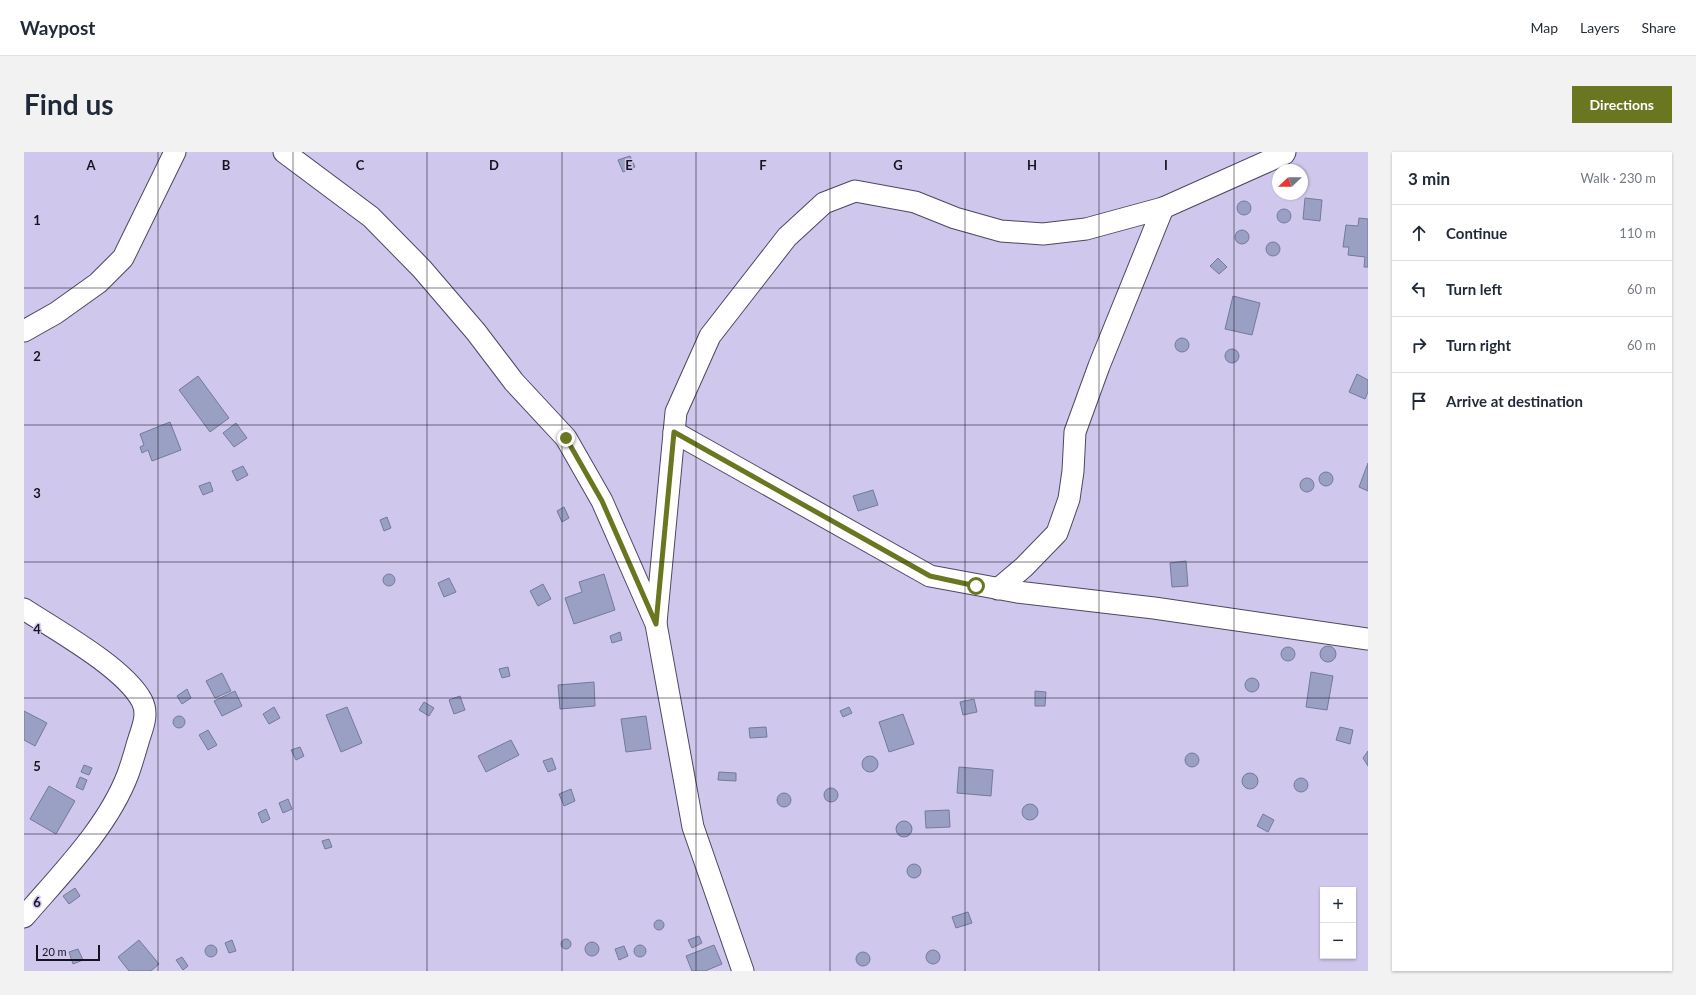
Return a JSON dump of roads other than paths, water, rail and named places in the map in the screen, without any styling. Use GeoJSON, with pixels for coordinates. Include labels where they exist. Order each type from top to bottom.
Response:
{"type":"FeatureCollection","features":[{"type":"Feature","properties":{"kind":"street"},"geometry":{"type":"LineString","coordinates":[[24,331],[56,313],[98,283],[123,258],[175,152]]}},
{"type":"Feature","properties":{"kind":"street"},"geometry":{"type":"LineString","coordinates":[[284,152],[371,217],[422,269],[476,332],[514,382],[566,438],[602,501],[656,624],[693,827],[743,971]]}},
{"type":"Feature","properties":{"kind":"street"},"geometry":{"type":"LineString","coordinates":[[656,624],[676,412],[710,336],[787,237],[824,203],[855,191],[915,202],[955,218],[1001,231],[1043,234],[1086,229],[1163,208],[1285,152]]}},
{"type":"Feature","properties":{"kind":"street"},"geometry":{"type":"LineString","coordinates":[[998,589],[1024,567],[1057,533],[1069,499],[1074,471],[1075,432],[1099,366],[1163,208]]}},
{"type":"Feature","properties":{"kind":"street"},"geometry":{"type":"LineString","coordinates":[[674,432],[930,576],[998,589],[1154,608],[1368,639]]}},
{"type":"Feature","properties":{"kind":"street"},"geometry":{"type":"LineString","coordinates":[[24,609],[106,663],[129,683],[142,700],[146,711],[128,774],[112,806],[82,850],[24,917]]}}]}
